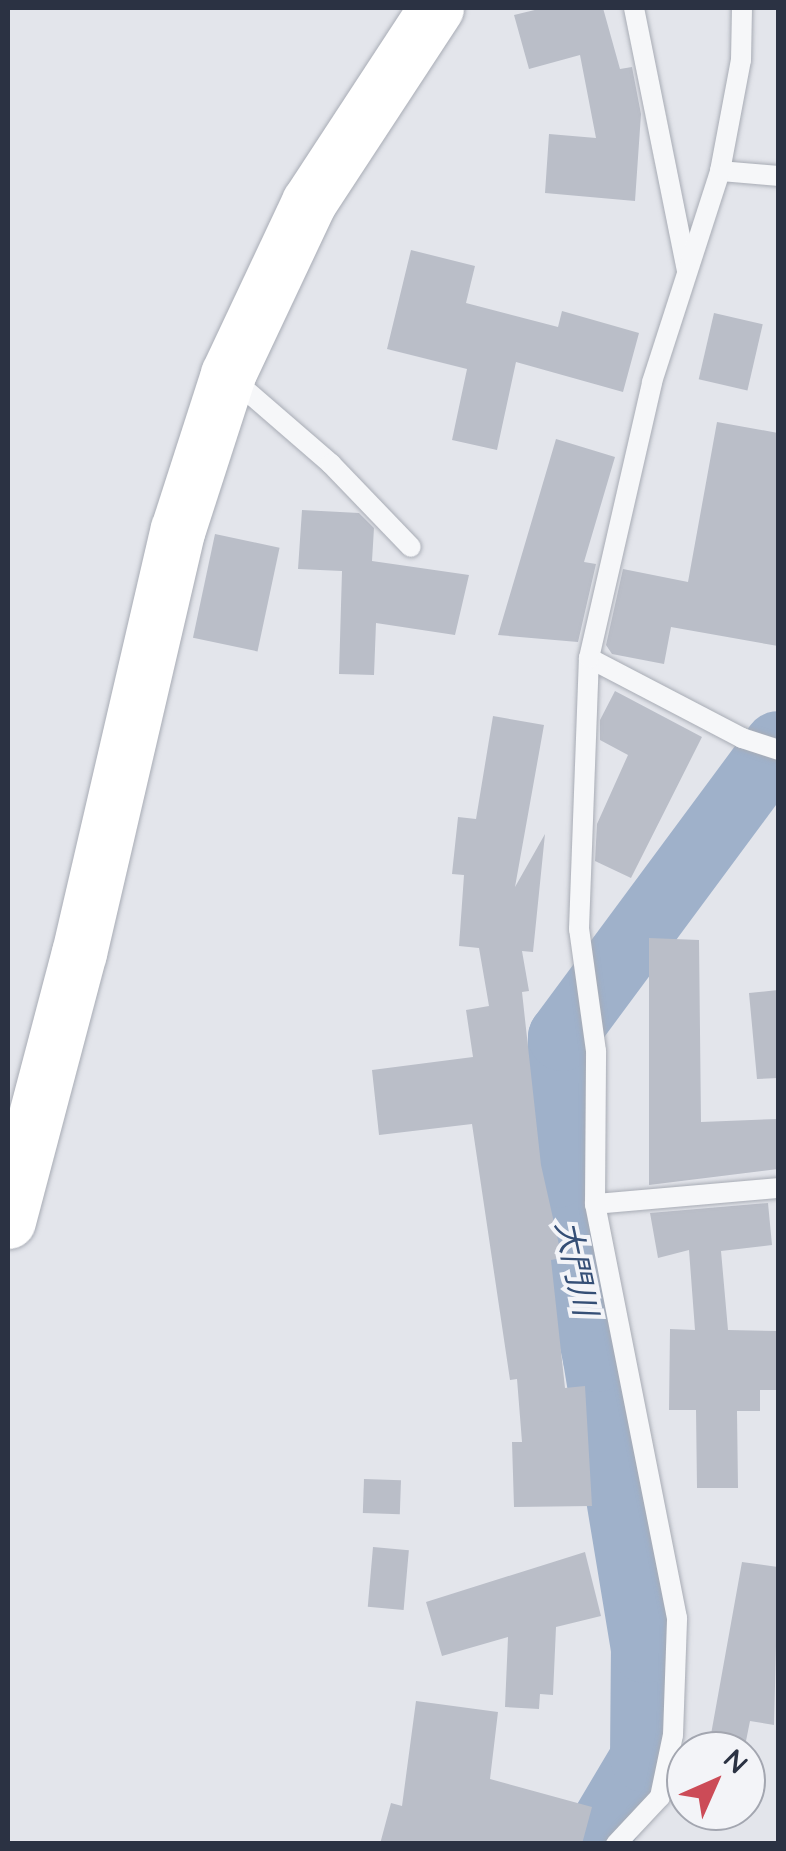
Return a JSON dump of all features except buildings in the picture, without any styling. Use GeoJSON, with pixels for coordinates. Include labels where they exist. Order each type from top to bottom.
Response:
{"type":"FeatureCollection","features":[{"type":"Feature","properties":{"kind":"street"},"geometry":{"type":"LineString","coordinates":[[8,1220],[79,953],[178,529],[228,374],[309,202],[436,8]]}},
{"type":"Feature","properties":{"kind":"lane"},"geometry":{"type":"LineString","coordinates":[[634,8],[687,271]]}},
{"type":"Feature","properties":{"kind":"lane"},"geometry":{"type":"LineString","coordinates":[[616,1844],[660,1797],[673,1735],[677,1618],[595,1204],[596,1051],[582,956],[578,846],[589,658],[621,498],[720,171],[741,60],[742,8]]}},
{"type":"Feature","properties":{"kind":"lane"},"geometry":{"type":"LineString","coordinates":[[720,171],[778,176]]}},
{"type":"Feature","properties":{"kind":"lane"},"geometry":{"type":"LineString","coordinates":[[228,374],[331,464],[411,547]]}},
{"type":"Feature","properties":{"kind":"lane"},"geometry":{"type":"LineString","coordinates":[[589,658],[742,738],[778,750]]}},
{"type":"Feature","properties":{"kind":"lane"},"geometry":{"type":"LineString","coordinates":[[595,1204],[778,1188]]}},
{"type":"Feature","properties":{"kind":"waterway","name":"大門川"},"geometry":{"type":"LineString","coordinates":[[593,1844],[644,1758],[645,1649],[597,1358],[556,1174],[562,1037],[778,745]]}}]}
